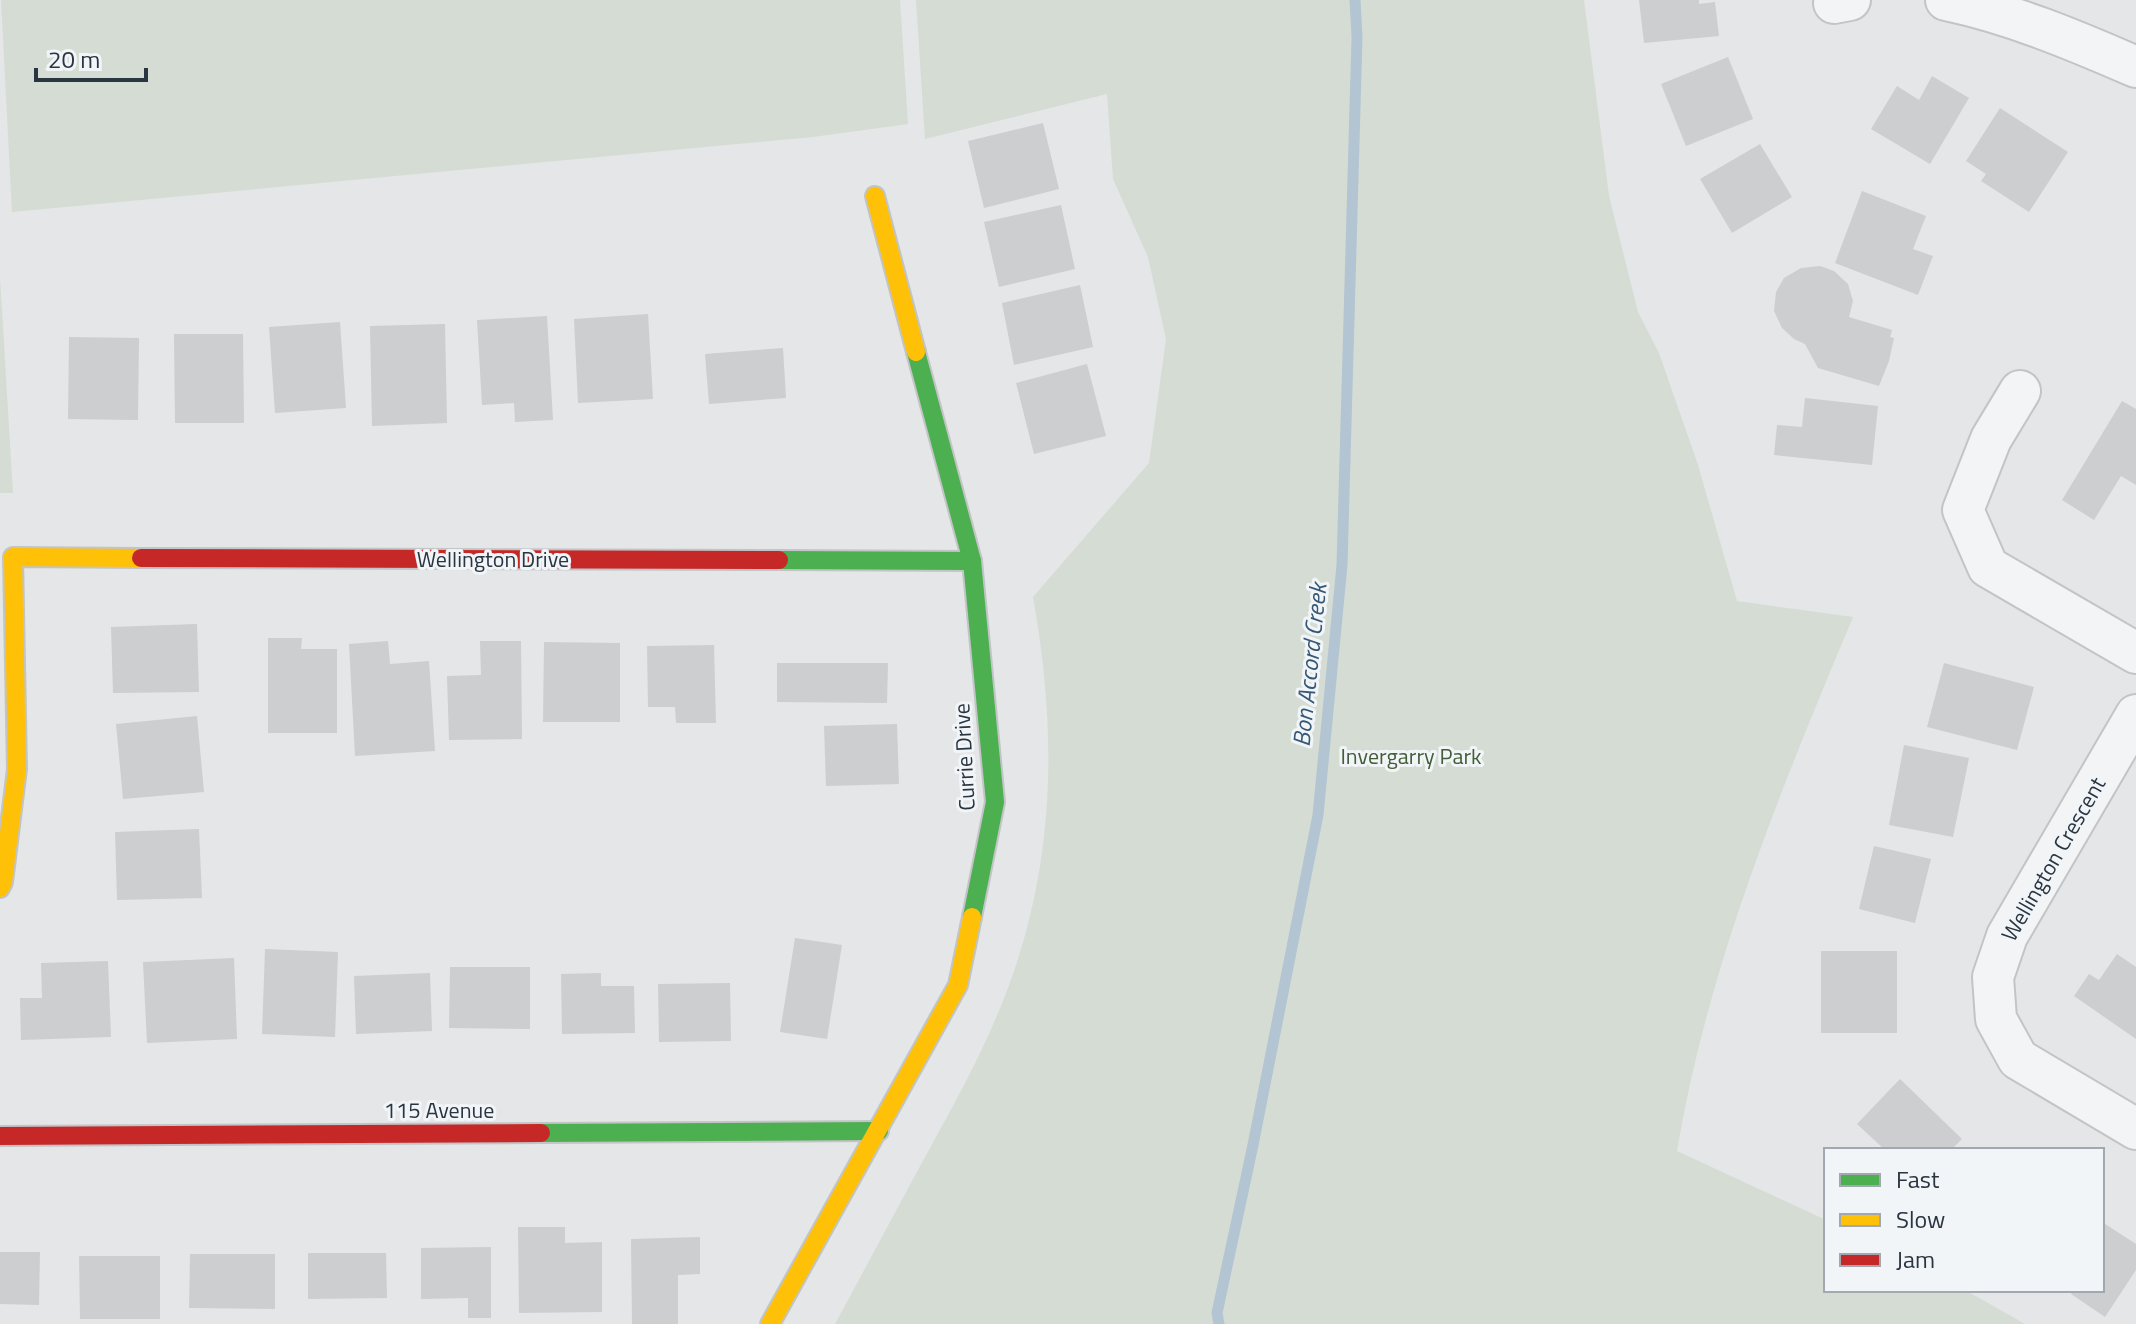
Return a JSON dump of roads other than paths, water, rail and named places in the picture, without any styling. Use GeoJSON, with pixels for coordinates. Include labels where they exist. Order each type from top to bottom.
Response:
{"type":"FeatureCollection","features":[{"type":"Feature","properties":{"kind":"street"},"geometry":{"type":"LineString","coordinates":[[1946,0],[1983,8],[2043,29],[2136,67]]}},
{"type":"Feature","properties":{"kind":"street","name":"Currie Drive"},"geometry":{"type":"LineString","coordinates":[[770,1324],[958,985],[995,802],[972,561],[875,196]]}},
{"type":"Feature","properties":{"kind":"street"},"geometry":{"type":"LineString","coordinates":[[2020,391],[1991,439],[1963,510],[1988,567],[2136,653]]}},
{"type":"Feature","properties":{"kind":"street","name":"Wellington Drive"},"geometry":{"type":"LineString","coordinates":[[0,888],[17,769],[13,557],[972,561]]}},
{"type":"Feature","properties":{"kind":"street","name":"Wellington Crescent"},"geometry":{"type":"LineString","coordinates":[[2136,715],[2007,936],[1993,977],[1996,1019],[2018,1059],[2136,1129]]}},
{"type":"Feature","properties":{"kind":"street","name":"115 Avenue"},"geometry":{"type":"LineString","coordinates":[[0,1136],[879,1131]]}},
{"type":"Feature","properties":{"kind":"waterway","name":"Bon Accord Creek"},"geometry":{"type":"LineString","coordinates":[[1219,1324],[1217,1313],[1318,815],[1342,565],[1357,37],[1355,0]]}},
{"type":"Feature","properties":{"kind":"park label","name":"Invergarry Park"},"geometry":{"type":"Point","coordinates":[1411,756]}}]}
